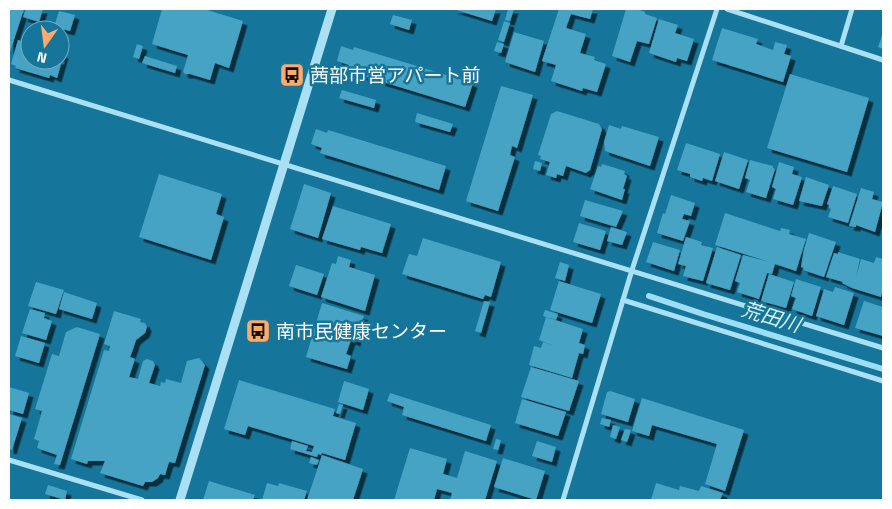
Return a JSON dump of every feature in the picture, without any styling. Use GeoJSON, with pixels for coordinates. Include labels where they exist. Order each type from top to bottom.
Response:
{"type":"FeatureCollection","features":[{"type":"Feature","properties":{"kind":"street"},"geometry":{"type":"LineString","coordinates":[[180,500],[332,9]]}},
{"type":"Feature","properties":{"kind":"street"},"geometry":{"type":"LineString","coordinates":[[563,500],[632,270],[717,9]]}},
{"type":"Feature","properties":{"kind":"street"},"geometry":{"type":"LineString","coordinates":[[727,9],[883,60]]}},
{"type":"Feature","properties":{"kind":"street"},"geometry":{"type":"LineString","coordinates":[[841,46],[852,9]]}},
{"type":"Feature","properties":{"kind":"street"},"geometry":{"type":"LineString","coordinates":[[9,80],[883,348]]}},
{"type":"Feature","properties":{"kind":"street"},"geometry":{"type":"LineString","coordinates":[[623,300],[883,381]]}},
{"type":"Feature","properties":{"kind":"street"},"geometry":{"type":"LineString","coordinates":[[9,460],[142,500]]}},
{"type":"Feature","properties":{"kind":"building"},"geometry":{"type":"Polygon","coordinates":[[[9,9],[24,9],[20,20],[9,55],[9,9]]]}},
{"type":"Feature","properties":{"kind":"building"},"geometry":{"type":"Polygon","coordinates":[[[26,9],[43,9],[40,20],[23,17],[26,9]]]}},
{"type":"Feature","properties":{"kind":"building"},"geometry":{"type":"Polygon","coordinates":[[[162,9],[204,9],[243,21],[229,68],[215,63],[210,80],[185,74],[183,72],[188,55],[152,44],[162,9]]]}},
{"type":"Feature","properties":{"kind":"building"},"geometry":{"type":"Polygon","coordinates":[[[453,9],[496,9],[492,21],[453,9]]]}},
{"type":"Feature","properties":{"kind":"building"},"geometry":{"type":"Polygon","coordinates":[[[508,9],[514,9],[510,21],[505,20],[508,9]]]}},
{"type":"Feature","properties":{"kind":"building"},"geometry":{"type":"Polygon","coordinates":[[[559,9],[593,9],[590,19],[571,14],[566,28],[586,34],[580,53],[595,57],[594,60],[606,64],[597,92],[583,88],[582,91],[551,81],[556,65],[542,61],[559,9]]]}},
{"type":"Feature","properties":{"kind":"building"},"geometry":{"type":"Polygon","coordinates":[[[626,9],[640,9],[645,14],[657,18],[649,44],[637,41],[630,62],[612,56],[626,9]]]}},
{"type":"Feature","properties":{"kind":"building"},"geometry":{"type":"Polygon","coordinates":[[[59,11],[75,15],[70,31],[70,20],[56,20],[59,11]]]}},
{"type":"Feature","properties":{"kind":"building"},"geometry":{"type":"Polygon","coordinates":[[[393,15],[412,20],[409,30],[390,24],[393,15]]]}},
{"type":"Feature","properties":{"kind":"building"},"geometry":{"type":"Polygon","coordinates":[[[659,19],[678,25],[675,33],[694,39],[687,61],[677,58],[676,62],[649,53],[659,19]]]}},
{"type":"Feature","properties":{"kind":"building"},"geometry":{"type":"Polygon","coordinates":[[[504,21],[510,23],[504,42],[498,40],[504,21]]]}},
{"type":"Feature","properties":{"kind":"building"},"geometry":{"type":"Polygon","coordinates":[[[722,28],[758,39],[756,44],[773,50],[775,42],[787,45],[784,54],[791,56],[783,82],[712,60],[722,28]]]}},
{"type":"Feature","properties":{"kind":"building"},"geometry":{"type":"Polygon","coordinates":[[[514,32],[544,41],[535,72],[505,62],[514,32]]]}},
{"type":"Feature","properties":{"kind":"building"},"geometry":{"type":"Polygon","coordinates":[[[883,33],[883,49],[878,47],[883,33]]]}},
{"type":"Feature","properties":{"kind":"building"},"geometry":{"type":"Polygon","coordinates":[[[18,40],[20,41],[20,69],[11,64],[18,40]]]}},
{"type":"Feature","properties":{"kind":"building"},"geometry":{"type":"Polygon","coordinates":[[[497,42],[504,44],[501,53],[494,51],[497,42]]]}},
{"type":"Feature","properties":{"kind":"building"},"geometry":{"type":"Polygon","coordinates":[[[137,44],[143,46],[139,59],[133,57],[137,44]]]}},
{"type":"Feature","properties":{"kind":"building"},"geometry":{"type":"Polygon","coordinates":[[[341,46],[353,50],[354,47],[473,83],[465,107],[347,71],[349,65],[337,61],[341,46]]]}},
{"type":"Feature","properties":{"kind":"building"},"geometry":{"type":"Polygon","coordinates":[[[145,56],[177,66],[175,73],[142,63],[145,56]]]}},
{"type":"Feature","properties":{"kind":"building"},"geometry":{"type":"Polygon","coordinates":[[[22,70],[59,70],[57,78],[50,75],[49,78],[22,70]]]}},
{"type":"Feature","properties":{"kind":"building"},"geometry":{"type":"Polygon","coordinates":[[[790,74],[869,98],[847,172],[767,148],[790,74]]]}},
{"type":"Feature","properties":{"kind":"building"},"geometry":{"type":"Polygon","coordinates":[[[501,86],[533,95],[517,148],[512,146],[510,155],[515,157],[498,211],[466,201],[501,86]]]}},
{"type":"Feature","properties":{"kind":"building"},"geometry":{"type":"Polygon","coordinates":[[[342,90],[376,100],[374,108],[339,98],[342,90]]]}},
{"type":"Feature","properties":{"kind":"building"},"geometry":{"type":"Polygon","coordinates":[[[557,111],[599,124],[602,129],[590,170],[586,173],[566,166],[563,176],[557,174],[556,178],[546,175],[550,162],[540,159],[541,156],[538,155],[551,114],[557,111]]]}},
{"type":"Feature","properties":{"kind":"building"},"geometry":{"type":"Polygon","coordinates":[[[417,113],[453,124],[450,132],[415,122],[417,113]]]}},
{"type":"Feature","properties":{"kind":"building"},"geometry":{"type":"Polygon","coordinates":[[[609,125],[621,129],[622,126],[659,137],[650,166],[605,151],[604,142],[609,125]]]}},
{"type":"Feature","properties":{"kind":"building"},"geometry":{"type":"Polygon","coordinates":[[[316,129],[327,133],[328,130],[446,166],[439,190],[320,153],[322,148],[311,144],[316,129]]]}},
{"type":"Feature","properties":{"kind":"building"},"geometry":{"type":"Polygon","coordinates":[[[686,143],[720,154],[712,181],[703,178],[702,181],[690,177],[690,174],[677,170],[686,143]]]}},
{"type":"Feature","properties":{"kind":"building"},"geometry":{"type":"Polygon","coordinates":[[[724,152],[748,160],[739,189],[715,181],[724,152]]]}},
{"type":"Feature","properties":{"kind":"building"},"geometry":{"type":"Polygon","coordinates":[[[750,160],[773,166],[775,169],[766,198],[746,192],[750,180],[745,178],[750,160]]]}},
{"type":"Feature","properties":{"kind":"building"},"geometry":{"type":"Polygon","coordinates":[[[535,161],[542,163],[540,171],[533,169],[535,161]]]}},
{"type":"Feature","properties":{"kind":"building"},"geometry":{"type":"Polygon","coordinates":[[[779,162],[794,167],[792,174],[802,177],[793,205],[773,199],[776,189],[772,187],[779,162]]]}},
{"type":"Feature","properties":{"kind":"building"},"geometry":{"type":"Polygon","coordinates":[[[602,164],[625,171],[624,174],[627,176],[622,200],[590,189],[598,166],[601,167],[602,164]]]}},
{"type":"Feature","properties":{"kind":"building"},"geometry":{"type":"Polygon","coordinates":[[[159,174],[222,194],[216,214],[224,217],[211,260],[139,237],[159,174]]]}},
{"type":"Feature","properties":{"kind":"building"},"geometry":{"type":"Polygon","coordinates":[[[806,177],[829,185],[822,206],[799,201],[806,177]]]}},
{"type":"Feature","properties":{"kind":"building"},"geometry":{"type":"Polygon","coordinates":[[[304,184],[331,193],[318,238],[290,229],[304,184]]]}},
{"type":"Feature","properties":{"kind":"building"},"geometry":{"type":"Polygon","coordinates":[[[833,186],[857,194],[848,223],[828,217],[831,209],[827,204],[833,186]]]}},
{"type":"Feature","properties":{"kind":"building"},"geometry":{"type":"Polygon","coordinates":[[[861,188],[874,192],[872,199],[883,202],[875,232],[856,225],[856,227],[849,226],[861,188]]]}},
{"type":"Feature","properties":{"kind":"building"},"geometry":{"type":"Polygon","coordinates":[[[671,195],[695,203],[691,216],[684,214],[682,219],[690,221],[683,241],[657,233],[671,195]]]}},
{"type":"Feature","properties":{"kind":"building"},"geometry":{"type":"Polygon","coordinates":[[[585,200],[623,211],[616,227],[580,216],[585,200]]]}},
{"type":"Feature","properties":{"kind":"building"},"geometry":{"type":"Polygon","coordinates":[[[333,206],[391,224],[382,253],[361,247],[360,250],[322,239],[333,206]]]}},
{"type":"Feature","properties":{"kind":"building"},"geometry":{"type":"Polygon","coordinates":[[[725,213],[780,231],[781,228],[790,230],[789,234],[806,239],[796,271],[775,264],[772,274],[767,273],[759,299],[737,292],[740,283],[735,281],[743,255],[770,262],[715,245],[725,213]]]}},
{"type":"Feature","properties":{"kind":"building"},"geometry":{"type":"Polygon","coordinates":[[[579,223],[606,231],[600,250],[573,242],[579,223]]]}},
{"type":"Feature","properties":{"kind":"building"},"geometry":{"type":"Polygon","coordinates":[[[611,227],[627,232],[622,245],[607,241],[611,227]]]}},
{"type":"Feature","properties":{"kind":"building"},"geometry":{"type":"Polygon","coordinates":[[[809,233],[836,242],[824,277],[803,270],[804,268],[801,267],[809,233]]]}},
{"type":"Feature","properties":{"kind":"building"},"geometry":{"type":"Polygon","coordinates":[[[686,237],[702,242],[701,245],[713,248],[703,281],[683,276],[686,266],[678,264],[686,237]]]}},
{"type":"Feature","properties":{"kind":"building"},"geometry":{"type":"Polygon","coordinates":[[[423,238],[501,262],[491,297],[485,295],[483,299],[402,274],[409,254],[417,256],[423,238]]]}},
{"type":"Feature","properties":{"kind":"building"},"geometry":{"type":"Polygon","coordinates":[[[653,242],[680,250],[674,271],[646,262],[653,242]]]}},
{"type":"Feature","properties":{"kind":"building"},"geometry":{"type":"Polygon","coordinates":[[[717,247],[741,255],[730,290],[706,283],[717,247]]]}},
{"type":"Feature","properties":{"kind":"building"},"geometry":{"type":"Polygon","coordinates":[[[838,252],[860,259],[856,277],[861,259],[874,263],[876,257],[883,259],[883,288],[881,297],[826,277],[834,253],[838,254],[838,252]]]}},
{"type":"Feature","properties":{"kind":"building"},"geometry":{"type":"Polygon","coordinates":[[[338,256],[351,260],[349,267],[375,275],[365,311],[321,297],[332,263],[336,264],[338,256]]]}},
{"type":"Feature","properties":{"kind":"building"},"geometry":{"type":"Polygon","coordinates":[[[560,262],[569,265],[565,281],[555,278],[560,262]]]}},
{"type":"Feature","properties":{"kind":"building"},"geometry":{"type":"Polygon","coordinates":[[[296,265],[324,274],[317,295],[289,286],[296,265]]]}},
{"type":"Feature","properties":{"kind":"building"},"geometry":{"type":"Polygon","coordinates":[[[769,274],[794,282],[786,308],[761,301],[769,274]]]}},
{"type":"Feature","properties":{"kind":"building"},"geometry":{"type":"Polygon","coordinates":[[[796,279],[821,287],[812,316],[792,309],[796,298],[791,296],[796,279]]]}},
{"type":"Feature","properties":{"kind":"building"},"geometry":{"type":"Polygon","coordinates":[[[559,281],[601,294],[592,323],[550,310],[559,281]]]}},
{"type":"Feature","properties":{"kind":"building"},"geometry":{"type":"Polygon","coordinates":[[[36,282],[64,290],[56,314],[28,306],[36,282]]]}},
{"type":"Feature","properties":{"kind":"building"},"geometry":{"type":"Polygon","coordinates":[[[835,287],[854,293],[844,325],[816,316],[824,289],[833,292],[835,287]]]}},
{"type":"Feature","properties":{"kind":"building"},"geometry":{"type":"Polygon","coordinates":[[[64,292],[97,303],[92,319],[59,309],[64,292]]]}},
{"type":"Feature","properties":{"kind":"building"},"geometry":{"type":"Polygon","coordinates":[[[484,301],[490,302],[481,333],[475,331],[484,301]]]}},
{"type":"Feature","properties":{"kind":"building"},"geometry":{"type":"Polygon","coordinates":[[[864,301],[883,307],[883,336],[855,328],[864,301]]]}},
{"type":"Feature","properties":{"kind":"building"},"geometry":{"type":"Polygon","coordinates":[[[322,303],[364,316],[361,323],[357,321],[354,328],[359,329],[356,342],[351,340],[346,354],[351,356],[347,369],[306,357],[322,303]]]}},
{"type":"Feature","properties":{"kind":"building"},"geometry":{"type":"Polygon","coordinates":[[[30,309],[45,313],[44,318],[52,321],[46,340],[22,333],[30,309]]]}},
{"type":"Feature","properties":{"kind":"building"},"geometry":{"type":"Polygon","coordinates":[[[545,310],[558,314],[556,320],[543,316],[545,310]]]}},
{"type":"Feature","properties":{"kind":"building"},"geometry":{"type":"Polygon","coordinates":[[[114,311],[141,319],[140,322],[145,323],[147,327],[145,333],[136,340],[130,357],[135,359],[129,377],[138,379],[143,361],[147,359],[153,361],[155,365],[149,383],[160,386],[161,382],[165,383],[166,379],[181,383],[187,361],[199,358],[205,365],[175,463],[169,462],[165,475],[160,474],[152,482],[145,482],[143,486],[100,473],[105,461],[88,461],[87,464],[71,459],[104,350],[109,351],[110,346],[104,344],[114,311]]]}},
{"type":"Feature","properties":{"kind":"building"},"geometry":{"type":"Polygon","coordinates":[[[546,317],[583,329],[579,343],[585,345],[583,354],[579,353],[572,378],[529,365],[534,346],[541,348],[543,342],[554,346],[539,340],[546,317]]]}},
{"type":"Feature","properties":{"kind":"building"},"geometry":{"type":"Polygon","coordinates":[[[77,327],[100,334],[60,465],[54,464],[57,455],[37,448],[39,441],[34,439],[42,411],[35,409],[52,354],[59,356],[66,332],[77,327]]]}},
{"type":"Feature","properties":{"kind":"building"},"geometry":{"type":"Polygon","coordinates":[[[21,336],[45,343],[39,363],[15,356],[21,336]]]}},
{"type":"Feature","properties":{"kind":"building"},"geometry":{"type":"Polygon","coordinates":[[[531,367],[579,381],[569,411],[521,397],[531,367]]]}},
{"type":"Feature","properties":{"kind":"building"},"geometry":{"type":"Polygon","coordinates":[[[239,380],[335,409],[333,416],[356,423],[345,460],[322,453],[321,455],[318,454],[317,457],[290,449],[292,441],[308,446],[306,451],[312,452],[314,446],[248,426],[245,435],[224,429],[239,380]]]}},
{"type":"Feature","properties":{"kind":"building"},"geometry":{"type":"Polygon","coordinates":[[[344,381],[369,389],[363,410],[338,402],[344,381]]]}},
{"type":"Feature","properties":{"kind":"building"},"geometry":{"type":"Polygon","coordinates":[[[9,387],[29,393],[23,414],[9,410],[9,387]]]}},
{"type":"Feature","properties":{"kind":"building"},"geometry":{"type":"Polygon","coordinates":[[[610,391],[635,399],[628,422],[601,414],[607,392],[610,391]]]}},
{"type":"Feature","properties":{"kind":"building"},"geometry":{"type":"Polygon","coordinates":[[[390,393],[491,425],[486,441],[402,415],[404,407],[387,401],[390,393]]]}},
{"type":"Feature","properties":{"kind":"building"},"geometry":{"type":"Polygon","coordinates":[[[642,398],[744,430],[725,491],[705,484],[717,444],[652,425],[649,436],[632,431],[642,398]]]}},
{"type":"Feature","properties":{"kind":"building"},"geometry":{"type":"Polygon","coordinates":[[[522,399],[566,412],[558,436],[515,423],[522,399]]]}},
{"type":"Feature","properties":{"kind":"building"},"geometry":{"type":"Polygon","coordinates":[[[339,404],[343,405],[340,414],[336,413],[339,404]]]}},
{"type":"Feature","properties":{"kind":"building"},"geometry":{"type":"Polygon","coordinates":[[[9,414],[22,418],[12,450],[9,449],[9,414]]]}},
{"type":"Feature","properties":{"kind":"building"},"geometry":{"type":"Polygon","coordinates":[[[602,418],[611,420],[609,427],[600,424],[602,418]]]}},
{"type":"Feature","properties":{"kind":"building"},"geometry":{"type":"Polygon","coordinates":[[[613,425],[620,427],[616,439],[610,437],[613,425]]]}},
{"type":"Feature","properties":{"kind":"building"},"geometry":{"type":"Polygon","coordinates":[[[625,429],[631,430],[627,442],[621,440],[625,429]]]}},
{"type":"Feature","properties":{"kind":"building"},"geometry":{"type":"Polygon","coordinates":[[[496,439],[501,440],[498,450],[493,449],[496,439]]]}},
{"type":"Feature","properties":{"kind":"building"},"geometry":{"type":"Polygon","coordinates":[[[537,441],[556,447],[552,462],[532,456],[537,441]]]}},
{"type":"Feature","properties":{"kind":"building"},"geometry":{"type":"Polygon","coordinates":[[[410,448],[447,459],[443,474],[457,478],[465,451],[497,461],[485,500],[450,500],[452,493],[437,489],[434,500],[394,500],[410,448]]]}},
{"type":"Feature","properties":{"kind":"building"},"geometry":{"type":"Polygon","coordinates":[[[322,455],[363,469],[353,500],[307,500],[322,455]]]}},
{"type":"Feature","properties":{"kind":"building"},"geometry":{"type":"Polygon","coordinates":[[[311,457],[319,460],[317,465],[309,463],[311,457]]]}},
{"type":"Feature","properties":{"kind":"building"},"geometry":{"type":"Polygon","coordinates":[[[503,458],[545,471],[536,500],[494,487],[503,458]]]}},
{"type":"Feature","properties":{"kind":"building"},"geometry":{"type":"Polygon","coordinates":[[[209,481],[255,495],[253,500],[203,500],[209,481]]]}},
{"type":"Feature","properties":{"kind":"building"},"geometry":{"type":"Polygon","coordinates":[[[267,483],[278,486],[279,483],[307,491],[304,500],[262,500],[267,483]]]}},
{"type":"Feature","properties":{"kind":"building"},"geometry":{"type":"Polygon","coordinates":[[[656,483],[679,490],[680,486],[699,491],[701,486],[723,493],[720,500],[651,500],[656,483]]]}},
{"type":"Feature","properties":{"kind":"building"},"geometry":{"type":"Polygon","coordinates":[[[48,485],[67,491],[65,500],[45,494],[48,485]]]}},
{"type":"Feature","properties":{"kind":"waterway","name":"荒田川"},"geometry":{"type":"LineString","coordinates":[[649,296],[883,369]]}},
{"type":"Feature","properties":{"kind":"place","name":"茜部市営アパート前"},"geometry":{"type":"Point","coordinates":[292,75]}},
{"type":"Feature","properties":{"kind":"place","name":"南市民健康センター"},"geometry":{"type":"Point","coordinates":[258,331]}}]}
